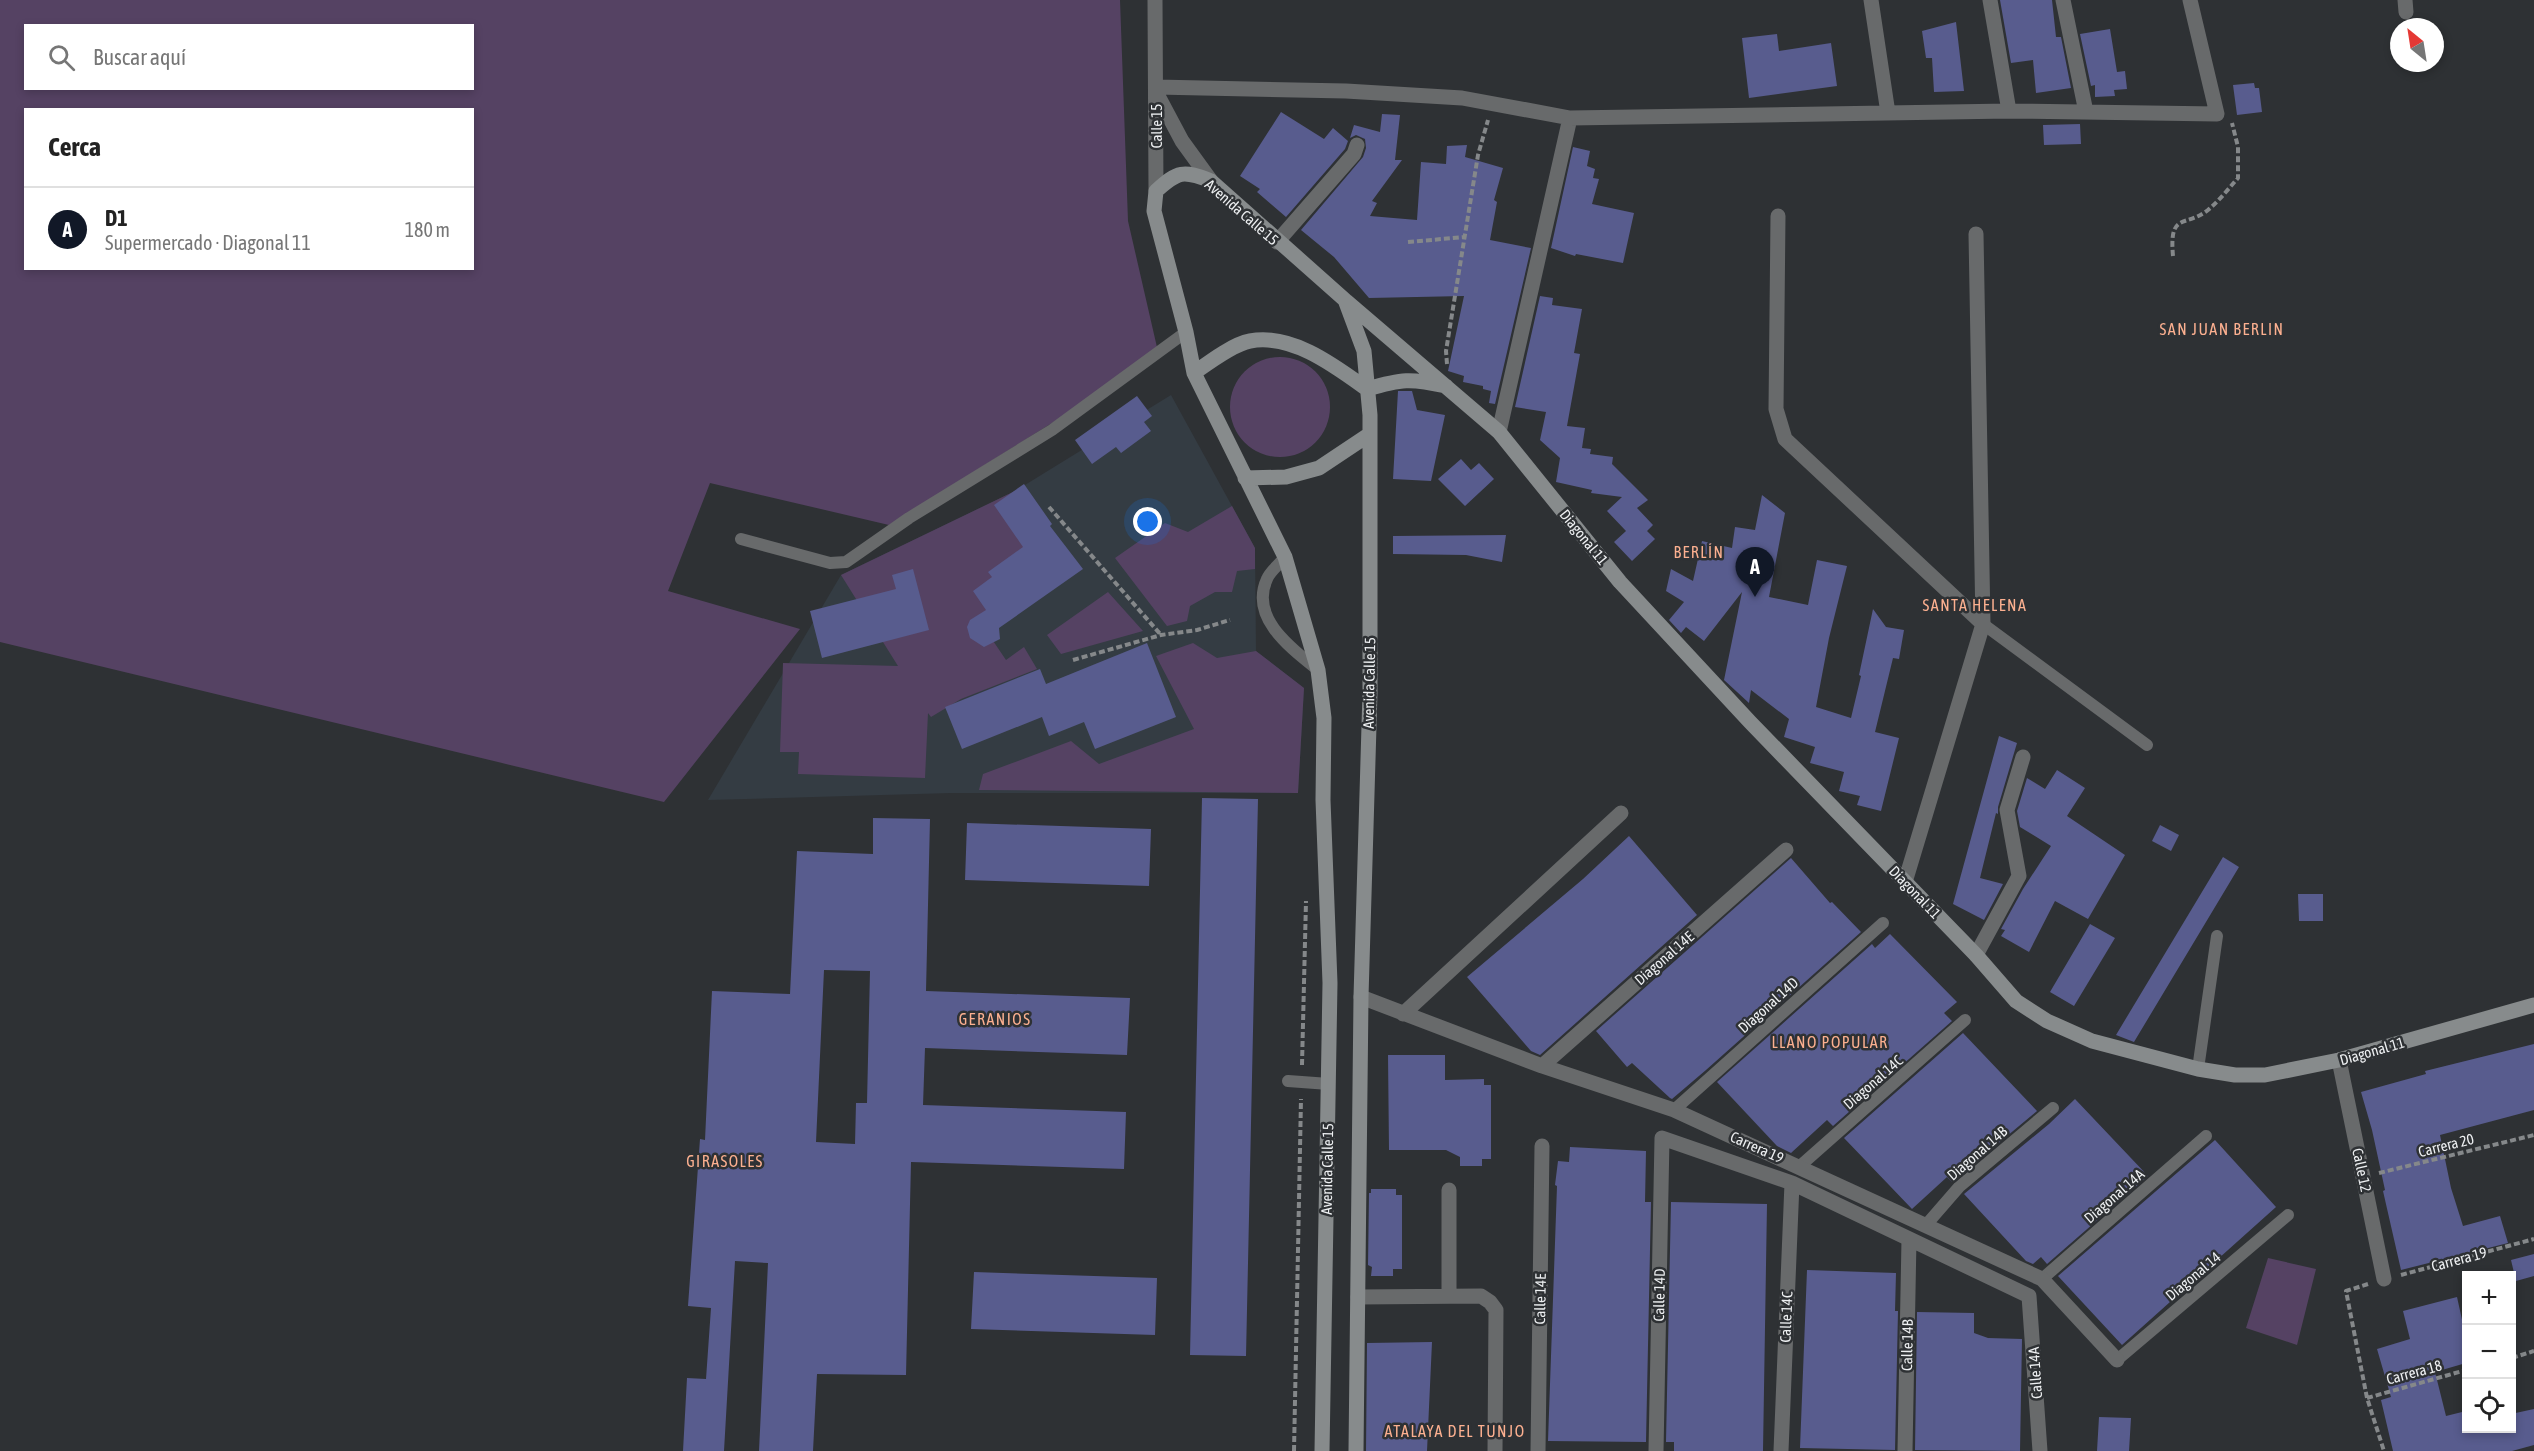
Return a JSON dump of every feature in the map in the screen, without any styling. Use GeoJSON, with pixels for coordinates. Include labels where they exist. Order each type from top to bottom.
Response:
{"type":"FeatureCollection","features":[{"type":"Feature","properties":{"kind":"main road","name":"Avenida Calle 15"},"geometry":{"type":"LineString","coordinates":[[1322,1451],[1330,983],[1323,800],[1324,718],[1318,670],[1285,558],[1194,373],[1186,332],[1154,211],[1156,191],[1174,175],[1190,172],[1211,181],[1345,300],[1364,351],[1370,434],[1370,692],[1361,997],[1356,1451]]}},
{"type":"Feature","properties":{"kind":"main road","name":"Diagonal 11"},"geometry":{"type":"LineString","coordinates":[[1345,300],[1499,432],[1620,582],[1750,722],[1976,955],[2016,1001],[2047,1021],[2092,1041],[2198,1069],[2235,1075],[2265,1075],[2339,1060],[2534,1005]]}},
{"type":"Feature","properties":{"kind":"main road"},"geometry":{"type":"LineString","coordinates":[[1194,373],[1249,341],[1272,341],[1320,356],[1367,389],[1396,381],[1415,379],[1448,386]]}},
{"type":"Feature","properties":{"kind":"main road"},"geometry":{"type":"LineString","coordinates":[[1245,478],[1286,477],[1319,468],[1370,434]]}},
{"type":"Feature","properties":{"kind":"street"},"geometry":{"type":"LineString","coordinates":[[1155,0],[1156,90],[1346,91],[1462,98],[1570,118],[2009,111],[2217,114],[2190,0]]}},
{"type":"Feature","properties":{"kind":"street"},"geometry":{"type":"LineString","coordinates":[[1871,0],[1888,113]]}},
{"type":"Feature","properties":{"kind":"street"},"geometry":{"type":"LineString","coordinates":[[1990,0],[2009,111]]}},
{"type":"Feature","properties":{"kind":"street"},"geometry":{"type":"LineString","coordinates":[[2063,0],[2086,112]]}},
{"type":"Feature","properties":{"kind":"street","name":"Calle 15"},"geometry":{"type":"LineString","coordinates":[[1156,90],[1182,141],[1211,181]]}},
{"type":"Feature","properties":{"kind":"street","name":"Calle 15"},"geometry":{"type":"LineString","coordinates":[[1156,90],[1156,191]]}},
{"type":"Feature","properties":{"kind":"street"},"geometry":{"type":"LineString","coordinates":[[1499,432],[1570,118]]}},
{"type":"Feature","properties":{"kind":"street"},"geometry":{"type":"LineString","coordinates":[[1278,242],[1354,154],[1357,145]]}},
{"type":"Feature","properties":{"kind":"street"},"geometry":{"type":"LineString","coordinates":[[1778,216],[1776,409],[1785,439],[1983,624]]}},
{"type":"Feature","properties":{"kind":"street"},"geometry":{"type":"LineString","coordinates":[[1905,882],[1983,624],[1976,234]]}},
{"type":"Feature","properties":{"kind":"street"},"geometry":{"type":"LineString","coordinates":[[1976,955],[2019,876],[2007,810],[2023,757]]}},
{"type":"Feature","properties":{"kind":"street"},"geometry":{"type":"LineString","coordinates":[[1403,1014],[1621,813]]}},
{"type":"Feature","properties":{"kind":"street","name":"Diagonal 14E"},"geometry":{"type":"LineString","coordinates":[[1542,1066],[1786,850]]}},
{"type":"Feature","properties":{"kind":"street","name":"Carrera 19"},"geometry":{"type":"LineString","coordinates":[[1361,997],[1542,1066],[1674,1110],[2042,1279],[2117,1360]]}},
{"type":"Feature","properties":{"kind":"street","name":"Calle 12"},"geometry":{"type":"LineString","coordinates":[[2339,1060],[2384,1279]]}},
{"type":"Feature","properties":{"kind":"street","name":"Calle 14D"},"geometry":{"type":"LineString","coordinates":[[1656,1451],[1662,1138],[1792,1183]]}},
{"type":"Feature","properties":{"kind":"street","name":"Calle 14E"},"geometry":{"type":"LineString","coordinates":[[1538,1451],[1542,1146]]}},
{"type":"Feature","properties":{"kind":"street"},"geometry":{"type":"LineString","coordinates":[[1792,1183],[1909,1239]]}},
{"type":"Feature","properties":{"kind":"street","name":"Calle 14C"},"geometry":{"type":"LineString","coordinates":[[1781,1451],[1792,1183]]}},
{"type":"Feature","properties":{"kind":"street"},"geometry":{"type":"LineString","coordinates":[[1449,1190],[1449,1296]]}},
{"type":"Feature","properties":{"kind":"street","name":"Calle 14A"},"geometry":{"type":"LineString","coordinates":[[1909,1239],[2029,1296],[2040,1451]]}},
{"type":"Feature","properties":{"kind":"street","name":"Calle 14B"},"geometry":{"type":"LineString","coordinates":[[1905,1451],[1909,1239]]}},
{"type":"Feature","properties":{"kind":"street"},"geometry":{"type":"LineString","coordinates":[[1358,1297],[1481,1296],[1496,1310],[1495,1451]]}},
{"type":"Feature","properties":{"kind":"lane"},"geometry":{"type":"LineString","coordinates":[[741,539],[830,563],[846,562],[909,518],[1052,430],[1186,332]]}},
{"type":"Feature","properties":{"kind":"lane"},"geometry":{"type":"LineString","coordinates":[[1285,558],[1267,579],[1263,600],[1272,628],[1283,642],[1318,670]]}},
{"type":"Feature","properties":{"kind":"lane"},"geometry":{"type":"LineString","coordinates":[[1983,624],[2147,745]]}},
{"type":"Feature","properties":{"kind":"lane","name":"Diagonal 14D"},"geometry":{"type":"LineString","coordinates":[[1674,1110],[1883,922]]}},
{"type":"Feature","properties":{"kind":"lane"},"geometry":{"type":"LineString","coordinates":[[2198,1069],[2217,936]]}},
{"type":"Feature","properties":{"kind":"lane","name":"Diagonal 14C"},"geometry":{"type":"LineString","coordinates":[[1800,1166],[1965,1020]]}},
{"type":"Feature","properties":{"kind":"lane"},"geometry":{"type":"LineString","coordinates":[[1288,1080],[1329,1084]]}},
{"type":"Feature","properties":{"kind":"lane","name":"Diagonal 14B"},"geometry":{"type":"LineString","coordinates":[[1926,1225],[1959,1187],[2053,1108]]}},
{"type":"Feature","properties":{"kind":"lane","name":"Diagonal 14A"},"geometry":{"type":"LineString","coordinates":[[2042,1279],[2206,1136]]}},
{"type":"Feature","properties":{"kind":"lane","name":"Diagonal 14"},"geometry":{"type":"LineString","coordinates":[[2117,1360],[2288,1215]]}},
{"type":"Feature","properties":{"kind":"path"},"geometry":{"type":"LineString","coordinates":[[1448,386],[1446,351],[1478,155],[1491,105]]}},
{"type":"Feature","properties":{"kind":"path"},"geometry":{"type":"LineString","coordinates":[[2173,256],[2171,237],[2181,221],[2207,211],[2238,178],[2238,147],[2231,118],[2217,114]]}},
{"type":"Feature","properties":{"kind":"path"},"geometry":{"type":"LineString","coordinates":[[1408,242],[1465,237]]}},
{"type":"Feature","properties":{"kind":"path"},"geometry":{"type":"LineString","coordinates":[[1049,507],[1161,635]]}},
{"type":"Feature","properties":{"kind":"path"},"geometry":{"type":"LineString","coordinates":[[1073,660],[1161,635],[1197,630],[1230,620]]}},
{"type":"Feature","properties":{"kind":"path"},"geometry":{"type":"LineString","coordinates":[[1294,1451],[1306,897]]}},
{"type":"Feature","properties":{"kind":"path","name":"Carrera 20"},"geometry":{"type":"LineString","coordinates":[[2364,1177],[2534,1135]]}},
{"type":"Feature","properties":{"kind":"path","name":"Carrera 19"},"geometry":{"type":"LineString","coordinates":[[2384,1279],[2534,1239]]}},
{"type":"Feature","properties":{"kind":"path"},"geometry":{"type":"LineString","coordinates":[[2346,1291],[2367,1398],[2384,1451]]}},
{"type":"Feature","properties":{"kind":"path"},"geometry":{"type":"LineString","coordinates":[[2516,1356],[2534,1351]]}},
{"type":"Feature","properties":{"kind":"path","name":"Carrera 18"},"geometry":{"type":"LineString","coordinates":[[2367,1398],[2462,1371]]}},
{"type":"Feature","properties":{"kind":"shaded area"},"geometry":{"type":"Polygon","coordinates":[[[0,0],[1120,0],[1128,221],[1159,356],[889,525],[710,483],[668,591],[800,629],[664,802],[0,642],[0,0]]]}},
{"type":"Feature","properties":{"kind":"shaded area"},"geometry":{"type":"Polygon","coordinates":[[[1280,357],[1299,361],[1315,372],[1326,388],[1330,407],[1326,426],[1315,442],[1299,453],[1280,457],[1261,453],[1245,442],[1234,426],[1230,407],[1234,388],[1245,372],[1261,361],[1280,357]]]}},
{"type":"Feature","properties":{"kind":"shaded area"},"geometry":{"type":"Polygon","coordinates":[[[1171,395],[1255,548],[1256,651],[1304,688],[1298,793],[951,793],[708,800],[841,575],[1015,491],[1171,395]]]}},
{"type":"Feature","properties":{"kind":"shaded area"},"geometry":{"type":"Polygon","coordinates":[[[1015,491],[1052,541],[979,620],[1006,660],[1024,647],[1037,669],[961,699],[931,717],[928,713],[925,778],[798,774],[799,752],[780,752],[783,663],[898,666],[841,575],[1015,491]]]}},
{"type":"Feature","properties":{"kind":"shaded area"},"geometry":{"type":"Polygon","coordinates":[[[1232,506],[1255,548],[1255,569],[1237,571],[1232,592],[1215,592],[1190,606],[1187,621],[1167,626],[1115,558],[1165,523],[1188,532],[1232,506]]]}},
{"type":"Feature","properties":{"kind":"shaded area"},"geometry":{"type":"Polygon","coordinates":[[[1108,592],[1143,631],[1061,654],[1047,635],[1108,592]]]}},
{"type":"Feature","properties":{"kind":"shaded area"},"geometry":{"type":"Polygon","coordinates":[[[1193,643],[1217,658],[1256,651],[1304,688],[1298,793],[979,790],[983,774],[1071,741],[1099,764],[1194,729],[1156,656],[1193,643]]]}},
{"type":"Feature","properties":{"kind":"shaded area"},"geometry":{"type":"Polygon","coordinates":[[[2268,1258],[2316,1269],[2297,1345],[2246,1328],[2268,1258]]]}},
{"type":"Feature","properties":{"kind":"building"},"geometry":{"type":"Polygon","coordinates":[[[2000,0],[2052,0],[2056,37],[2061,37],[2071,88],[2036,93],[2033,60],[2011,63],[2000,0]]]}},
{"type":"Feature","properties":{"kind":"building"},"geometry":{"type":"Polygon","coordinates":[[[1956,22],[1964,91],[1934,92],[1932,58],[1926,58],[1922,31],[1956,22]]]}},
{"type":"Feature","properties":{"kind":"building"},"geometry":{"type":"Polygon","coordinates":[[[2110,29],[2117,72],[2125,71],[2127,89],[2114,90],[2115,96],[2095,97],[2095,85],[2091,86],[2080,34],[2110,29]]]}},
{"type":"Feature","properties":{"kind":"building"},"geometry":{"type":"Polygon","coordinates":[[[1777,34],[1779,51],[1831,43],[1837,86],[1749,98],[1742,38],[1777,34]]]}},
{"type":"Feature","properties":{"kind":"building"},"geometry":{"type":"Polygon","coordinates":[[[2254,83],[2255,88],[2259,88],[2262,112],[2237,115],[2233,85],[2254,83]]]}},
{"type":"Feature","properties":{"kind":"building"},"geometry":{"type":"Polygon","coordinates":[[[1281,112],[1324,139],[1333,128],[1348,141],[1345,149],[1286,217],[1257,192],[1260,189],[1240,176],[1281,112]]]}},
{"type":"Feature","properties":{"kind":"building"},"geometry":{"type":"Polygon","coordinates":[[[1382,114],[1400,115],[1395,160],[1402,160],[1372,201],[1377,203],[1370,216],[1417,220],[1421,162],[1446,164],[1447,146],[1467,145],[1465,157],[1503,168],[1494,200],[1497,202],[1490,240],[1531,248],[1495,404],[1489,403],[1491,391],[1483,389],[1483,386],[1463,382],[1464,376],[1448,371],[1464,296],[1369,298],[1334,257],[1301,230],[1363,157],[1366,148],[1365,139],[1356,135],[1350,138],[1354,125],[1380,132],[1382,114]]]}},
{"type":"Feature","properties":{"kind":"building"},"geometry":{"type":"Polygon","coordinates":[[[2080,124],[2081,144],[2044,145],[2043,125],[2080,124]]]}},
{"type":"Feature","properties":{"kind":"building"},"geometry":{"type":"Polygon","coordinates":[[[1573,147],[1590,151],[1587,166],[1595,169],[1593,178],[1599,179],[1592,204],[1634,213],[1623,263],[1576,254],[1575,256],[1551,248],[1573,147]]]}},
{"type":"Feature","properties":{"kind":"building"},"geometry":{"type":"Polygon","coordinates":[[[1540,296],[1553,298],[1552,305],[1582,309],[1574,353],[1580,354],[1567,426],[1585,428],[1582,448],[1591,449],[1590,454],[1613,457],[1612,464],[1648,500],[1637,508],[1653,525],[1647,531],[1655,539],[1632,561],[1614,542],[1626,531],[1607,511],[1622,497],[1591,493],[1592,490],[1556,482],[1560,458],[1540,440],[1546,412],[1515,407],[1540,296]]]}},
{"type":"Feature","properties":{"kind":"building"},"geometry":{"type":"Polygon","coordinates":[[[1398,391],[1412,391],[1417,410],[1445,415],[1431,481],[1393,479],[1398,391]]]}},
{"type":"Feature","properties":{"kind":"building"},"geometry":{"type":"Polygon","coordinates":[[[1137,396],[1152,416],[1144,422],[1151,431],[1121,453],[1116,447],[1092,464],[1075,440],[1137,396]]]}},
{"type":"Feature","properties":{"kind":"building"},"geometry":{"type":"Polygon","coordinates":[[[1461,459],[1471,470],[1479,463],[1494,479],[1465,506],[1438,479],[1461,459]]]}},
{"type":"Feature","properties":{"kind":"building"},"geometry":{"type":"Polygon","coordinates":[[[1024,484],[1052,524],[1050,526],[1083,569],[999,628],[1000,639],[984,647],[970,638],[967,627],[970,620],[986,610],[973,591],[992,577],[988,572],[1023,547],[994,505],[1024,484]]]}},
{"type":"Feature","properties":{"kind":"building"},"geometry":{"type":"Polygon","coordinates":[[[1762,495],[1785,513],[1769,597],[1808,605],[1817,560],[1847,566],[1829,638],[1816,707],[1851,718],[1873,609],[1886,627],[1904,630],[1899,659],[1893,658],[1875,732],[1899,738],[1881,811],[1857,805],[1860,796],[1839,791],[1844,772],[1810,763],[1815,747],[1784,737],[1789,719],[1751,690],[1749,703],[1724,680],[1742,592],[1704,641],[1686,627],[1681,633],[1669,620],[1684,602],[1666,591],[1671,569],[1693,581],[1702,541],[1732,548],[1735,527],[1755,530],[1762,495]]]}},
{"type":"Feature","properties":{"kind":"building"},"geometry":{"type":"Polygon","coordinates":[[[1506,535],[1502,562],[1466,555],[1393,554],[1393,536],[1506,535]]]}},
{"type":"Feature","properties":{"kind":"building"},"geometry":{"type":"Polygon","coordinates":[[[913,569],[929,630],[822,658],[810,611],[896,589],[892,575],[913,569]]]}},
{"type":"Feature","properties":{"kind":"building"},"geometry":{"type":"Polygon","coordinates":[[[1147,643],[1176,717],[1095,749],[1084,722],[1049,736],[1042,717],[962,749],[945,707],[1040,669],[1046,684],[1147,643]]]}},
{"type":"Feature","properties":{"kind":"building"},"geometry":{"type":"Polygon","coordinates":[[[1999,736],[2017,743],[1980,878],[2003,884],[1984,920],[1953,904],[1999,736]]]}},
{"type":"Feature","properties":{"kind":"building"},"geometry":{"type":"Polygon","coordinates":[[[2057,770],[2085,788],[2067,816],[2125,855],[2088,919],[2055,901],[2029,952],[2001,936],[2005,930],[2001,929],[2051,846],[2020,827],[2017,811],[2027,778],[2045,789],[2057,770]]]}},
{"type":"Feature","properties":{"kind":"building"},"geometry":{"type":"Polygon","coordinates":[[[1202,798],[1258,799],[1246,1356],[1190,1355],[1202,798]]]}},
{"type":"Feature","properties":{"kind":"building"},"geometry":{"type":"Polygon","coordinates":[[[873,818],[930,819],[926,991],[1130,998],[1127,1055],[925,1048],[923,1105],[1126,1112],[1124,1169],[911,1162],[906,1375],[817,1374],[813,1451],[759,1451],[768,1263],[735,1261],[724,1451],[683,1451],[687,1378],[706,1379],[711,1308],[688,1306],[700,1139],[705,1140],[712,991],[790,994],[797,851],[873,854],[873,818]],[[824,970],[816,1142],[855,1144],[856,1103],[867,1103],[870,971],[824,970]]]}},
{"type":"Feature","properties":{"kind":"building"},"geometry":{"type":"Polygon","coordinates":[[[967,823],[1151,829],[1149,886],[965,880],[967,823]]]}},
{"type":"Feature","properties":{"kind":"building"},"geometry":{"type":"Polygon","coordinates":[[[2160,825],[2179,835],[2171,851],[2152,841],[2160,825]]]}},
{"type":"Feature","properties":{"kind":"building"},"geometry":{"type":"Polygon","coordinates":[[[1629,836],[1697,915],[1540,1055],[1531,1051],[1467,977],[1583,879],[1629,836]]]}},
{"type":"Feature","properties":{"kind":"building"},"geometry":{"type":"Polygon","coordinates":[[[2223,857],[2239,867],[2134,1042],[2116,1035],[2223,857]]]}},
{"type":"Feature","properties":{"kind":"building"},"geometry":{"type":"Polygon","coordinates":[[[1791,858],[1830,903],[1832,902],[1861,932],[1672,1099],[1632,1063],[1627,1067],[1596,1031],[1791,858]]]}},
{"type":"Feature","properties":{"kind":"building"},"geometry":{"type":"Polygon","coordinates":[[[2298,894],[2323,894],[2323,921],[2299,921],[2298,894]]]}},
{"type":"Feature","properties":{"kind":"building"},"geometry":{"type":"Polygon","coordinates":[[[2090,924],[2115,938],[2074,1006],[2050,992],[2090,924]]]}},
{"type":"Feature","properties":{"kind":"building"},"geometry":{"type":"Polygon","coordinates":[[[1890,934],[1957,1002],[1944,1013],[1952,1021],[1833,1126],[1827,1120],[1791,1153],[1777,1146],[1717,1082],[1872,944],[1875,948],[1890,934]]]}},
{"type":"Feature","properties":{"kind":"building"},"geometry":{"type":"Polygon","coordinates":[[[1963,1033],[2037,1111],[1952,1182],[1947,1177],[1912,1209],[1844,1138],[1963,1033]]]}},
{"type":"Feature","properties":{"kind":"building"},"geometry":{"type":"Polygon","coordinates":[[[2534,1044],[2534,1110],[2440,1135],[2451,1188],[2463,1226],[2500,1216],[2508,1243],[2401,1270],[2372,1130],[2361,1092],[2426,1074],[2425,1071],[2534,1044]]]}},
{"type":"Feature","properties":{"kind":"building"},"geometry":{"type":"Polygon","coordinates":[[[1388,1055],[1445,1055],[1445,1080],[1484,1079],[1484,1085],[1491,1085],[1491,1159],[1482,1159],[1482,1166],[1460,1166],[1460,1157],[1446,1150],[1389,1150],[1388,1055]]]}},
{"type":"Feature","properties":{"kind":"building"},"geometry":{"type":"Polygon","coordinates":[[[2075,1099],[2148,1176],[2047,1264],[2041,1257],[2033,1264],[2026,1261],[1964,1194],[2049,1124],[2075,1099]]]}},
{"type":"Feature","properties":{"kind":"building"},"geometry":{"type":"Polygon","coordinates":[[[2215,1140],[2276,1207],[2122,1345],[2058,1276],[2215,1140]]]}},
{"type":"Feature","properties":{"kind":"building"},"geometry":{"type":"Polygon","coordinates":[[[1570,1147],[1646,1151],[1645,1202],[1651,1202],[1646,1442],[1548,1441],[1557,1186],[1555,1185],[1558,1161],[1569,1162],[1570,1147]]]}},
{"type":"Feature","properties":{"kind":"building"},"geometry":{"type":"Polygon","coordinates":[[[1371,1189],[1396,1189],[1396,1195],[1402,1195],[1402,1269],[1393,1269],[1393,1276],[1371,1276],[1372,1267],[1368,1265],[1369,1193],[1371,1189]]]}},
{"type":"Feature","properties":{"kind":"building"},"geometry":{"type":"Polygon","coordinates":[[[1671,1202],[1767,1204],[1763,1451],[1674,1451],[1674,1442],[1666,1442],[1671,1202]]]}},
{"type":"Feature","properties":{"kind":"building"},"geometry":{"type":"Polygon","coordinates":[[[2534,1254],[2534,1276],[2516,1281],[2516,1271],[2514,1271],[2511,1260],[2534,1254]]]}},
{"type":"Feature","properties":{"kind":"building"},"geometry":{"type":"Polygon","coordinates":[[[1807,1270],[1896,1273],[1895,1311],[1898,1311],[1895,1450],[1800,1448],[1807,1270]]]}},
{"type":"Feature","properties":{"kind":"building"},"geometry":{"type":"Polygon","coordinates":[[[974,1272],[1157,1278],[1155,1335],[971,1329],[974,1272]]]}},
{"type":"Feature","properties":{"kind":"building"},"geometry":{"type":"Polygon","coordinates":[[[2457,1297],[2462,1320],[2462,1364],[2435,1372],[2446,1416],[2462,1412],[2462,1433],[2516,1433],[2516,1413],[2534,1409],[2534,1445],[2512,1451],[2393,1451],[2381,1400],[2391,1397],[2377,1349],[2410,1339],[2403,1311],[2457,1297]]]}},
{"type":"Feature","properties":{"kind":"building"},"geometry":{"type":"Polygon","coordinates":[[[1917,1312],[1974,1313],[1974,1333],[1988,1338],[2022,1339],[2020,1451],[1915,1450],[1917,1312]]]}},
{"type":"Feature","properties":{"kind":"building"},"geometry":{"type":"Polygon","coordinates":[[[1432,1342],[1427,1451],[1366,1451],[1367,1343],[1432,1342]]]}},
{"type":"Feature","properties":{"kind":"building"},"geometry":{"type":"Polygon","coordinates":[[[2099,1417],[2131,1418],[2129,1451],[2097,1451],[2099,1417]]]}},
{"type":"Feature","properties":{"kind":"place","name":"D1"},"geometry":{"type":"Point","coordinates":[1755,597]}},
{"type":"Feature","properties":{"kind":"district","name":"SAN JUAN BERLIN"},"geometry":{"type":"Point","coordinates":[2222,329]}},
{"type":"Feature","properties":{"kind":"district","name":"BERLÍN"},"geometry":{"type":"Point","coordinates":[1699,552]}},
{"type":"Feature","properties":{"kind":"district","name":"SANTA HELENA"},"geometry":{"type":"Point","coordinates":[1975,605]}},
{"type":"Feature","properties":{"kind":"district","name":"GERANIOS"},"geometry":{"type":"Point","coordinates":[995,1019]}},
{"type":"Feature","properties":{"kind":"district","name":"LLANO POPULAR"},"geometry":{"type":"Point","coordinates":[1830,1042]}},
{"type":"Feature","properties":{"kind":"district","name":"GIRASOLES"},"geometry":{"type":"Point","coordinates":[725,1161]}},
{"type":"Feature","properties":{"kind":"district","name":"ATALAYA DEL TUNJO"},"geometry":{"type":"Point","coordinates":[1455,1431]}}]}
